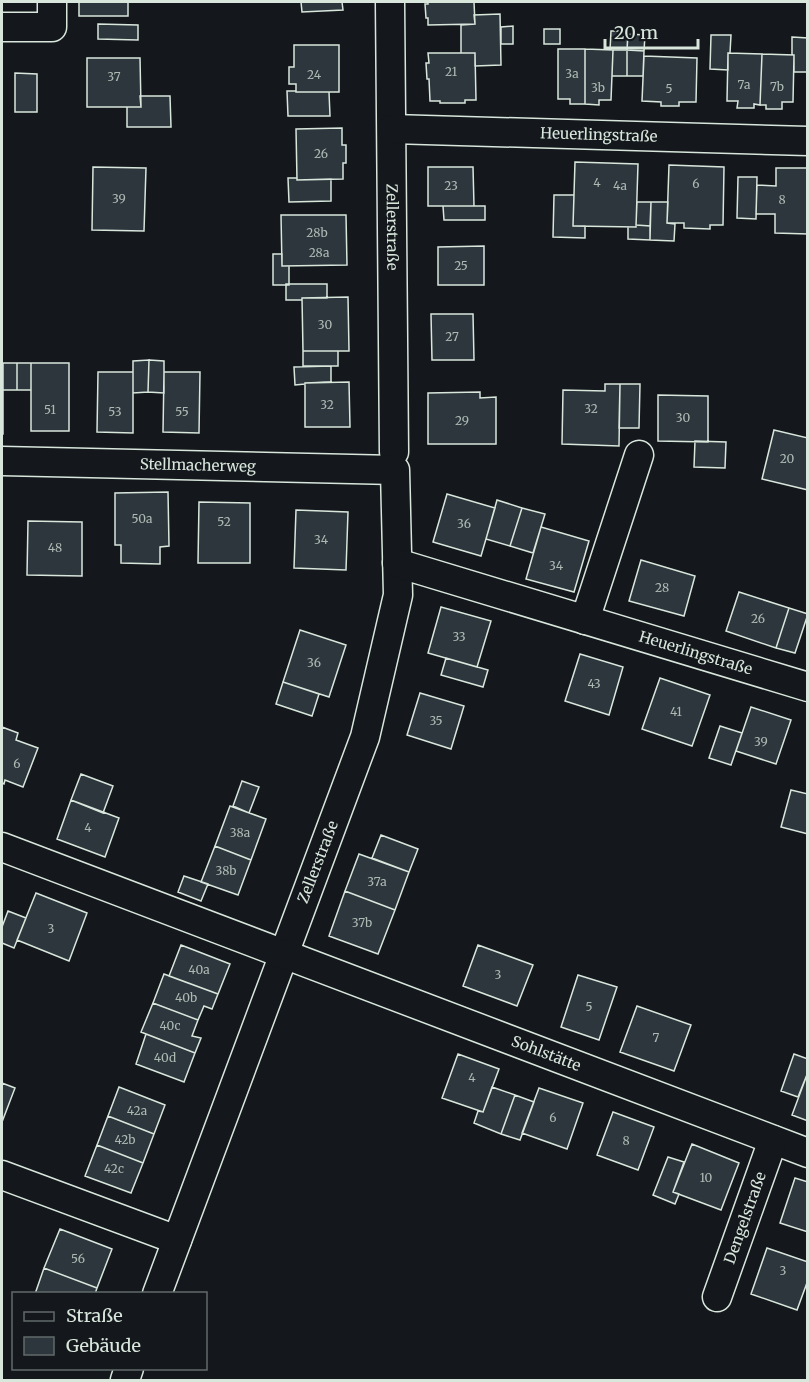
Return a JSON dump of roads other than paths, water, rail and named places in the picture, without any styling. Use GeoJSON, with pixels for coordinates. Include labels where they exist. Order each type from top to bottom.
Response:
{"type":"FeatureCollection","features":[{"type":"Feature","properties":{"kind":"street"},"geometry":{"type":"LineString","coordinates":[[2,27],[52,27],[52,2]]}},
{"type":"Feature","properties":{"kind":"street","name":"Zellerstraße"},"geometry":{"type":"LineString","coordinates":[[157,1292],[365,737],[398,595],[394,461],[390,2]]}},
{"type":"Feature","properties":{"kind":"street","name":"Heuerlingstraße"},"geometry":{"type":"LineString","coordinates":[[392,129],[807,141]]}},
{"type":"Feature","properties":{"kind":"street"},"geometry":{"type":"LineString","coordinates":[[585,620],[639,455]]}},
{"type":"Feature","properties":{"kind":"street","name":"Stellmacherweg"},"geometry":{"type":"LineString","coordinates":[[2,461],[394,461]]}},
{"type":"Feature","properties":{"kind":"street","name":"Heuerlingstraße"},"geometry":{"type":"LineString","coordinates":[[397,563],[807,687]]}},
{"type":"Feature","properties":{"kind":"street"},"geometry":{"type":"LineString","coordinates":[[2,847],[283,955]]}},
{"type":"Feature","properties":{"kind":"street","name":"Sohlstätte"},"geometry":{"type":"LineString","coordinates":[[283,955],[807,1153]]}},
{"type":"Feature","properties":{"kind":"street","name":"Dengelstraße"},"geometry":{"type":"LineString","coordinates":[[717,1297],[774,1140]]}},
{"type":"Feature","properties":{"kind":"street"},"geometry":{"type":"LineString","coordinates":[[2,1175],[177,1240]]}}]}
